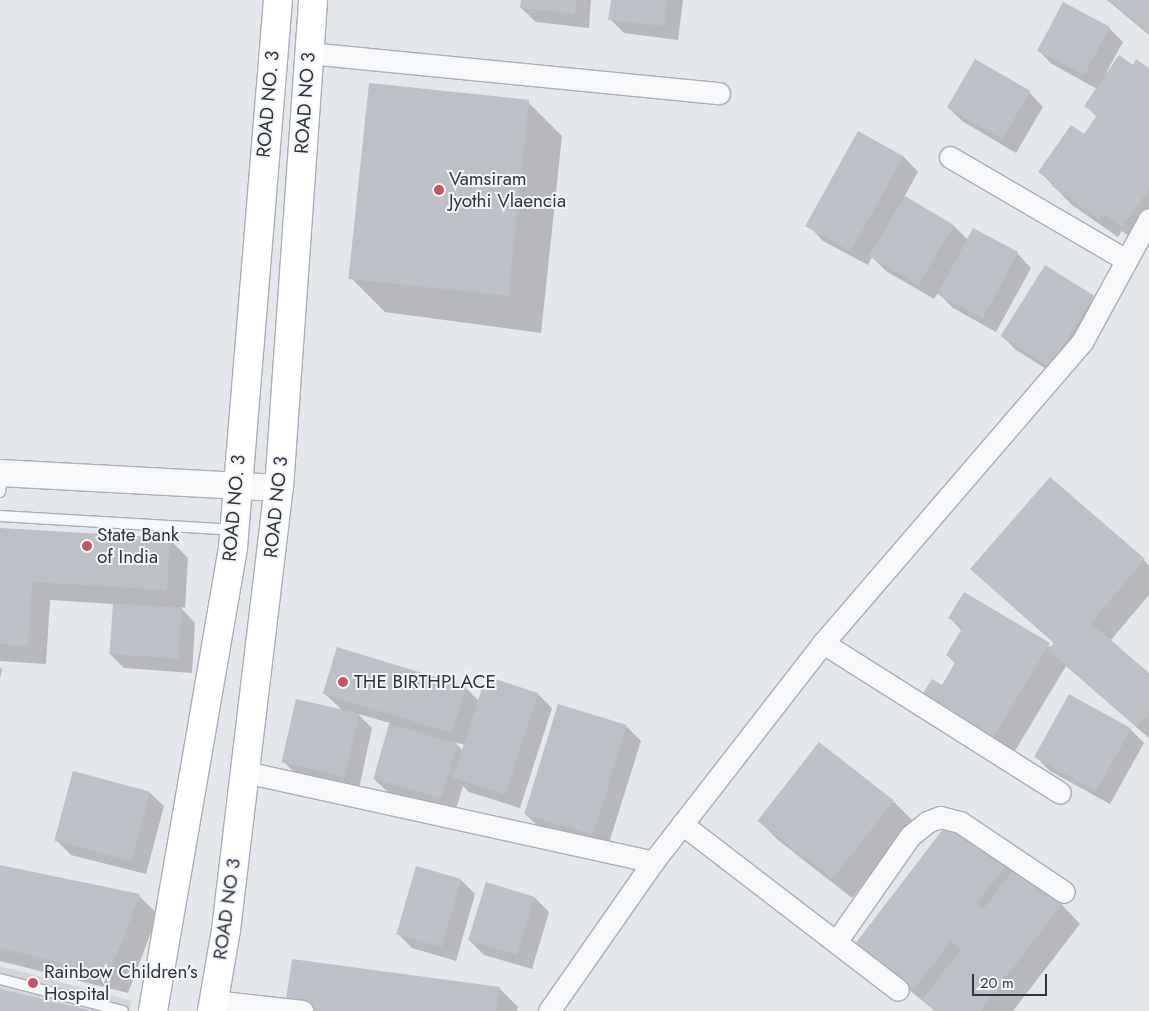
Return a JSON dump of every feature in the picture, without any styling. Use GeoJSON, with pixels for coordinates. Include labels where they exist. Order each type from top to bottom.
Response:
{"type":"FeatureCollection","features":[{"type":"Feature","properties":{"kind":"main road","name":"ROAD NO. 3"},"geometry":{"type":"LineString","coordinates":[[153,1011],[234,530],[278,0]]}},
{"type":"Feature","properties":{"kind":"main road","name":"ROAD NO 3"},"geometry":{"type":"LineString","coordinates":[[213,1006],[245,772],[279,488],[313,0]]}},
{"type":"Feature","properties":{"kind":"street"},"geometry":{"type":"LineString","coordinates":[[309,53],[719,93]]}},
{"type":"Feature","properties":{"kind":"street"},"geometry":{"type":"LineString","coordinates":[[950,157],[1126,260]]}},
{"type":"Feature","properties":{"kind":"street"},"geometry":{"type":"LineString","coordinates":[[549,1011],[653,862],[823,643],[1082,342],[1149,219]]}},
{"type":"Feature","properties":{"kind":"street"},"geometry":{"type":"LineString","coordinates":[[1,480],[237,485],[279,488]]}},
{"type":"Feature","properties":{"kind":"street"},"geometry":{"type":"LineString","coordinates":[[823,643],[1060,793]]}},
{"type":"Feature","properties":{"kind":"street"},"geometry":{"type":"LineString","coordinates":[[245,772],[653,862]]}},
{"type":"Feature","properties":{"kind":"street"},"geometry":{"type":"LineString","coordinates":[[836,942],[910,836],[927,822],[940,818],[960,822],[1064,892]]}},
{"type":"Feature","properties":{"kind":"street"},"geometry":{"type":"LineString","coordinates":[[682,824],[898,990]]}},
{"type":"Feature","properties":{"kind":"street"},"geometry":{"type":"LineString","coordinates":[[213,1006],[302,1011]]}},
{"type":"Feature","properties":{"kind":"lane"},"geometry":{"type":"LineString","coordinates":[[0,516],[234,530]]}},
{"type":"Feature","properties":{"kind":"lane"},"geometry":{"type":"LineString","coordinates":[[0,979],[118,1010]]}},
{"type":"Feature","properties":{"kind":"shaded area","name":"Rainbow Children’s Hospital"},"geometry":{"type":"Polygon","coordinates":[[[0,966],[132,1001],[129,1011],[0,1011],[0,966]]]}},
{"type":"Feature","properties":{"kind":"building"},"geometry":{"type":"Polygon","coordinates":[[[521,0],[576,0],[575,14],[520,8],[521,0]]]}},
{"type":"Feature","properties":{"kind":"building"},"geometry":{"type":"Polygon","coordinates":[[[611,0],[667,0],[664,26],[608,20],[611,0]]]}},
{"type":"Feature","properties":{"kind":"building"},"geometry":{"type":"Polygon","coordinates":[[[1109,0],[1149,0],[1149,33],[1109,0]]]}},
{"type":"Feature","properties":{"kind":"building"},"geometry":{"type":"Polygon","coordinates":[[[1063,2],[1110,27],[1084,75],[1037,51],[1063,2]]]}},
{"type":"Feature","properties":{"kind":"building"},"geometry":{"type":"Polygon","coordinates":[[[1119,55],[1133,65],[1136,59],[1149,68],[1149,189],[1122,228],[1103,214],[1099,219],[1052,186],[1054,183],[1038,172],[1071,125],[1084,134],[1097,115],[1084,106],[1119,55]]]}},
{"type":"Feature","properties":{"kind":"building"},"geometry":{"type":"Polygon","coordinates":[[[975,59],[1030,91],[1002,139],[947,107],[975,59]]]}},
{"type":"Feature","properties":{"kind":"building","name":"Vamsiram Jyothi Vlaencia"},"geometry":{"type":"Polygon","coordinates":[[[369,83],[529,100],[509,296],[348,279],[369,83]]]}},
{"type":"Feature","properties":{"kind":"building"},"geometry":{"type":"Polygon","coordinates":[[[858,131],[903,156],[851,252],[805,226],[858,131]]]}},
{"type":"Feature","properties":{"kind":"building"},"geometry":{"type":"Polygon","coordinates":[[[905,196],[954,225],[918,285],[869,256],[905,196]]]}},
{"type":"Feature","properties":{"kind":"building"},"geometry":{"type":"Polygon","coordinates":[[[973,228],[1018,252],[983,318],[938,294],[973,228]]]}},
{"type":"Feature","properties":{"kind":"building"},"geometry":{"type":"Polygon","coordinates":[[[1045,265],[1094,296],[1050,367],[1000,336],[1045,265]]]}},
{"type":"Feature","properties":{"kind":"building"},"geometry":{"type":"Polygon","coordinates":[[[1050,477],[1145,559],[1091,623],[1149,673],[1149,713],[1137,727],[1048,650],[1054,643],[970,569],[1050,477]]]}},
{"type":"Feature","properties":{"kind":"building"},"geometry":{"type":"Polygon","coordinates":[[[0,528],[170,538],[167,590],[32,582],[28,646],[0,644],[0,528]]]}},
{"type":"Feature","properties":{"kind":"building"},"geometry":{"type":"Polygon","coordinates":[[[964,592],[1050,643],[993,738],[922,695],[932,679],[942,685],[956,661],[946,655],[963,627],[948,618],[964,592]]]}},
{"type":"Feature","properties":{"kind":"building"},"geometry":{"type":"Polygon","coordinates":[[[113,603],[182,608],[178,659],[109,654],[113,603]]]}},
{"type":"Feature","properties":{"kind":"building"},"geometry":{"type":"Polygon","coordinates":[[[337,647],[466,686],[452,733],[323,694],[337,647]]]}},
{"type":"Feature","properties":{"kind":"building"},"geometry":{"type":"Polygon","coordinates":[[[486,676],[538,693],[505,795],[453,778],[486,676]]]}},
{"type":"Feature","properties":{"kind":"building"},"geometry":{"type":"Polygon","coordinates":[[[1069,694],[1131,728],[1096,791],[1034,757],[1069,694]]]}},
{"type":"Feature","properties":{"kind":"building"},"geometry":{"type":"Polygon","coordinates":[[[296,699],[359,714],[345,777],[281,762],[296,699]]]}},
{"type":"Feature","properties":{"kind":"building"},"geometry":{"type":"Polygon","coordinates":[[[558,704],[627,725],[593,835],[524,814],[558,704]]]}},
{"type":"Feature","properties":{"kind":"building"},"geometry":{"type":"Polygon","coordinates":[[[389,724],[457,744],[442,798],[373,779],[389,724]]]}},
{"type":"Feature","properties":{"kind":"building"},"geometry":{"type":"Polygon","coordinates":[[[819,742],[894,800],[832,879],[757,821],[819,742]]]}},
{"type":"Feature","properties":{"kind":"building"},"geometry":{"type":"Polygon","coordinates":[[[73,771],[150,792],[132,861],[54,841],[73,771]]]}},
{"type":"Feature","properties":{"kind":"building"},"geometry":{"type":"Polygon","coordinates":[[[950,820],[1007,864],[976,904],[983,909],[1015,868],[1062,904],[980,1011],[936,1011],[922,1000],[961,949],[951,941],[914,990],[855,944],[950,820]]]}},
{"type":"Feature","properties":{"kind":"building"},"geometry":{"type":"Polygon","coordinates":[[[0,865],[140,894],[109,975],[0,948],[0,865]]]}},
{"type":"Feature","properties":{"kind":"building"},"geometry":{"type":"Polygon","coordinates":[[[416,866],[461,879],[442,947],[396,934],[416,866]]]}},
{"type":"Feature","properties":{"kind":"building"},"geometry":{"type":"Polygon","coordinates":[[[486,882],[535,897],[517,955],[468,940],[486,882]]]}},
{"type":"Feature","properties":{"kind":"building"},"geometry":{"type":"Polygon","coordinates":[[[292,959],[500,987],[496,1011],[321,1011],[285,1006],[292,959]]]}},
{"type":"Feature","properties":{"kind":"building"},"geometry":{"type":"Polygon","coordinates":[[[0,989],[89,1010],[89,1011],[0,1011],[0,989]]]}},
{"type":"Feature","properties":{"kind":"place","name":"Vamsiram Jyothi Vlaencia"},"geometry":{"type":"Point","coordinates":[439,190]}},
{"type":"Feature","properties":{"kind":"place","name":"State Bank of India"},"geometry":{"type":"Point","coordinates":[87,546]}},
{"type":"Feature","properties":{"kind":"place","name":"THE BIRTHPLACE"},"geometry":{"type":"Point","coordinates":[343,682]}},
{"type":"Feature","properties":{"kind":"place","name":"Rainbow Children’s Hospital"},"geometry":{"type":"Point","coordinates":[33,983]}}]}
